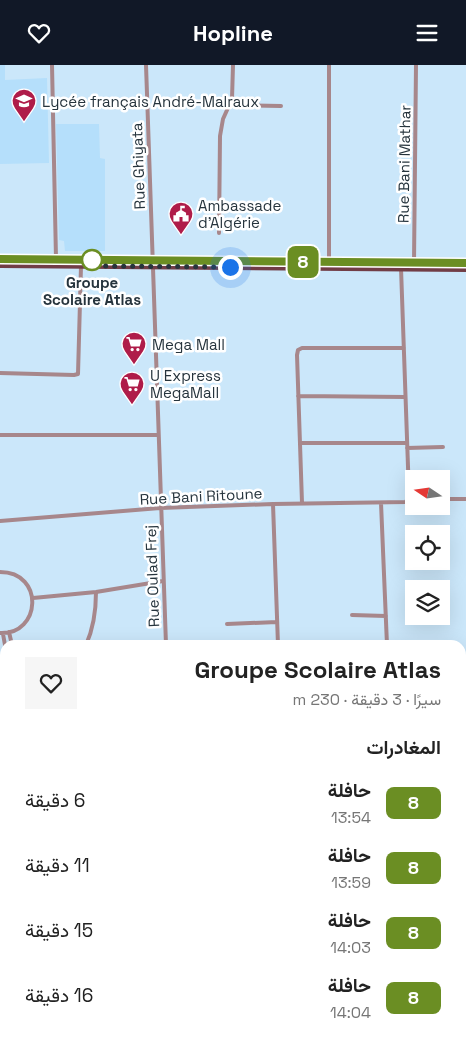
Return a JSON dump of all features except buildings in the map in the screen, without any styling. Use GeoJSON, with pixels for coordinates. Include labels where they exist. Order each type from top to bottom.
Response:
{"type":"FeatureCollection","features":[{"type":"Feature","properties":{"kind":"main road"},"geometry":{"type":"LineString","coordinates":[[0,259],[466,269]]}},
{"type":"Feature","properties":{"kind":"main road"},"geometry":{"type":"LineString","coordinates":[[0,265],[81,266],[152,263],[329,262],[466,263]]}},
{"type":"Feature","properties":{"kind":"street"},"geometry":{"type":"LineString","coordinates":[[52,65],[56,259]]}},
{"type":"Feature","properties":{"kind":"street","name":"Rue Ghiyata"},"geometry":{"type":"LineString","coordinates":[[146,65],[152,263]]}},
{"type":"Feature","properties":{"kind":"street"},"geometry":{"type":"LineString","coordinates":[[218,233],[220,136],[223,119],[233,95],[233,65]]}},
{"type":"Feature","properties":{"kind":"street"},"geometry":{"type":"LineString","coordinates":[[329,65],[329,262]]}},
{"type":"Feature","properties":{"kind":"street","name":"Rue Bani Mathar"},"geometry":{"type":"LineString","coordinates":[[414,263],[416,65]]}},
{"type":"Feature","properties":{"kind":"street"},"geometry":{"type":"LineString","coordinates":[[230,105],[281,106]]}},
{"type":"Feature","properties":{"kind":"street","name":"Rue Oulad Frej"},"geometry":{"type":"LineString","coordinates":[[152,263],[166,640]]}},
{"type":"Feature","properties":{"kind":"street"},"geometry":{"type":"LineString","coordinates":[[0,373],[78,374],[81,266]]}},
{"type":"Feature","properties":{"kind":"street"},"geometry":{"type":"LineString","coordinates":[[401,269],[406,445]]}},
{"type":"Feature","properties":{"kind":"street"},"geometry":{"type":"LineString","coordinates":[[302,503],[297,355],[300,349],[404,348]]}},
{"type":"Feature","properties":{"kind":"street"},"geometry":{"type":"LineString","coordinates":[[298,396],[405,397]]}},
{"type":"Feature","properties":{"kind":"street"},"geometry":{"type":"LineString","coordinates":[[0,435],[158,435]]}},
{"type":"Feature","properties":{"kind":"street"},"geometry":{"type":"LineString","coordinates":[[300,443],[443,447]]}},
{"type":"Feature","properties":{"kind":"street","name":"Rue Bani Ritoune"},"geometry":{"type":"LineString","coordinates":[[0,521],[160,509],[302,503],[402,503],[406,501],[409,495],[406,445]]}},
{"type":"Feature","properties":{"kind":"street"},"geometry":{"type":"LineString","coordinates":[[450,499],[466,499]]}},
{"type":"Feature","properties":{"kind":"street"},"geometry":{"type":"LineString","coordinates":[[381,503],[387,640]]}},
{"type":"Feature","properties":{"kind":"street"},"geometry":{"type":"LineString","coordinates":[[273,504],[278,640]]}},
{"type":"Feature","properties":{"kind":"street"},"geometry":{"type":"LineString","coordinates":[[0,572],[12,574],[25,582],[33,598],[32,612],[26,621],[18,629],[1,633]]}},
{"type":"Feature","properties":{"kind":"street"},"geometry":{"type":"LineString","coordinates":[[33,598],[96,592],[163,581]]}},
{"type":"Feature","properties":{"kind":"street"},"geometry":{"type":"LineString","coordinates":[[88,640],[94,623],[96,592]]}},
{"type":"Feature","properties":{"kind":"street"},"geometry":{"type":"LineString","coordinates":[[352,615],[386,616]]}},
{"type":"Feature","properties":{"kind":"street"},"geometry":{"type":"LineString","coordinates":[[227,624],[277,622]]}},
{"type":"Feature","properties":{"kind":"street"},"geometry":{"type":"LineString","coordinates":[[10,632],[11,640]]}},
{"type":"Feature","properties":{"kind":"shaded area","name":"Lycée français André-Malraux"},"geometry":{"type":"Polygon","coordinates":[[[0,65],[5,65],[5,80],[47,78],[49,163],[0,164],[0,65]]]}},
{"type":"Feature","properties":{"kind":"shaded area","name":"Groupe Scolaire Atlas"},"geometry":{"type":"Polygon","coordinates":[[[56,124],[99,124],[100,158],[105,159],[105,251],[65,251],[64,241],[59,240],[56,124]]]}},
{"type":"Feature","properties":{"kind":"bus line","name":"8"},"geometry":{"type":"LineString","coordinates":[[0,259],[466,263]]}},
{"type":"Feature","properties":{"kind":"place","name":"Lycée français André-Malraux"},"geometry":{"type":"Point","coordinates":[24,122]}},
{"type":"Feature","properties":{"kind":"place","name":"Ambassade d'Algérie"},"geometry":{"type":"Point","coordinates":[181,235]}},
{"type":"Feature","properties":{"kind":"place","name":"Groupe Scolaire Atlas"},"geometry":{"type":"Point","coordinates":[92,260]}},
{"type":"Feature","properties":{"kind":"place","name":"Mega Mall"},"geometry":{"type":"Point","coordinates":[134,365]}},
{"type":"Feature","properties":{"kind":"place","name":"U Express MegaMall"},"geometry":{"type":"Point","coordinates":[132,405]}},
{"type":"Feature","properties":{"kind":"route"},"geometry":{"type":"LineString","coordinates":[[92,260],[94,266],[230,267]]}}]}
